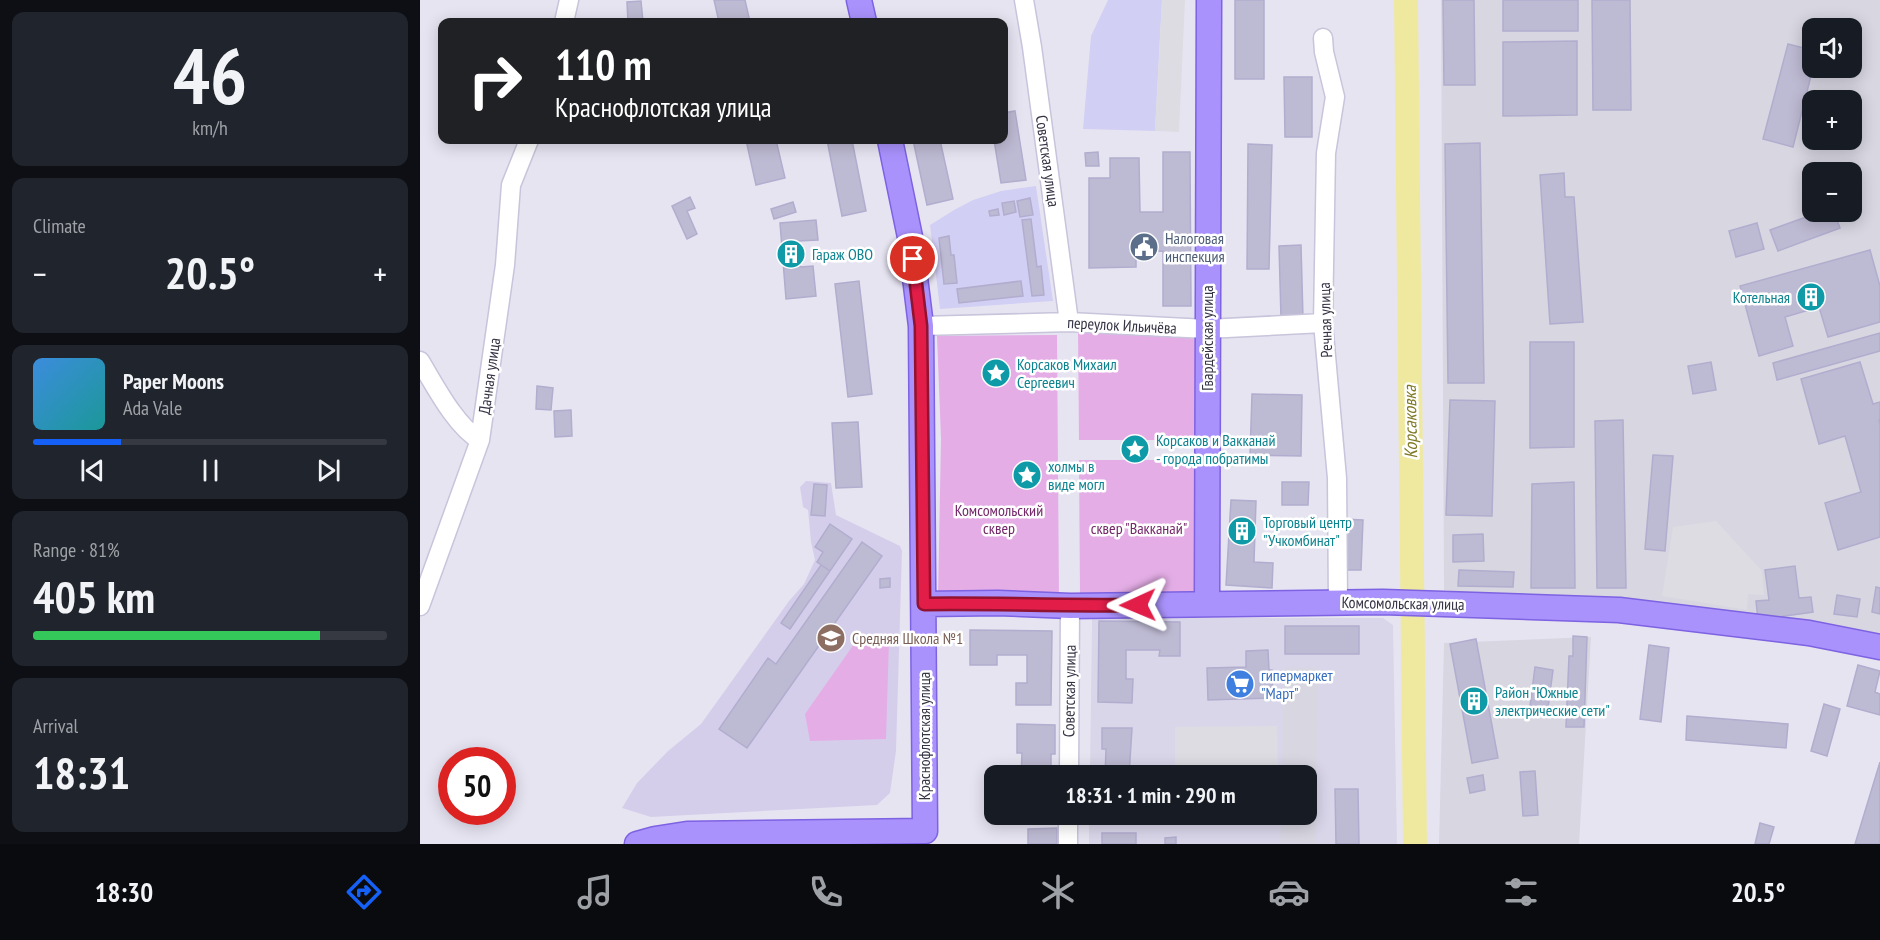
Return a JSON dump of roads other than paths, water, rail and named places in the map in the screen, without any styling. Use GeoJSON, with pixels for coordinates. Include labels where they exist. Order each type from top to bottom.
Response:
{"type":"FeatureCollection","features":[{"type":"Feature","properties":{"kind":"main road"},"geometry":{"type":"LineString","coordinates":[[859,0],[863,18]]}},
{"type":"Feature","properties":{"kind":"main road","name":"Гвардейская улица"},"geometry":{"type":"LineString","coordinates":[[1206,604],[1209,0]]}},
{"type":"Feature","properties":{"kind":"main road","name":"Краснофлотская улица"},"geometry":{"type":"LineString","coordinates":[[891,144],[910,237],[921,326],[924,604],[932,838]]}},
{"type":"Feature","properties":{"kind":"main road","name":"Комсомольская улица"},"geometry":{"type":"LineString","coordinates":[[924,604],[998,603],[1070,606],[1429,603],[1619,610],[1809,633],[1880,647]]}},
{"type":"Feature","properties":{"kind":"main road"},"geometry":{"type":"LineString","coordinates":[[637,844],[687,834],[932,838]]}},
{"type":"Feature","properties":{"kind":"street"},"geometry":{"type":"LineString","coordinates":[[565,18],[569,0]]}},
{"type":"Feature","properties":{"kind":"street","name":"Советская улица"},"geometry":{"type":"LineString","coordinates":[[1024,0],[1069,322]]}},
{"type":"Feature","properties":{"kind":"street","name":"Речная улица"},"geometry":{"type":"LineString","coordinates":[[1323,38],[1324,52],[1335,96],[1326,153],[1323,323],[1336,478],[1338,603]]}},
{"type":"Feature","properties":{"kind":"street","name":"Дачная улица"},"geometry":{"type":"LineString","coordinates":[[420,606],[480,441],[505,264],[512,185],[527,144]]}},
{"type":"Feature","properties":{"kind":"street","name":"переулок Ильичёва"},"geometry":{"type":"LineString","coordinates":[[921,326],[1069,322],[1207,329],[1323,323]]}},
{"type":"Feature","properties":{"kind":"street"},"geometry":{"type":"LineString","coordinates":[[420,361],[461,425],[470,435],[480,441]]}},
{"type":"Feature","properties":{"kind":"street","name":"Советская улица"},"geometry":{"type":"LineString","coordinates":[[1069,765],[1070,606]]}},
{"type":"Feature","properties":{"kind":"street"},"geometry":{"type":"LineString","coordinates":[[1068,825],[1068,844]]}},
{"type":"Feature","properties":{"kind":"waterway","name":"Корсаковка"},"geometry":{"type":"LineString","coordinates":[[1406,0],[1415,844]]}},
{"type":"Feature","properties":{"kind":"place","name":"Налоговая инспекция"},"geometry":{"type":"Point","coordinates":[1144,247]}},
{"type":"Feature","properties":{"kind":"place","name":"Гараж ОВО"},"geometry":{"type":"Point","coordinates":[791,254]}},
{"type":"Feature","properties":{"kind":"place","name":"Котельная"},"geometry":{"type":"Point","coordinates":[1811,297]}},
{"type":"Feature","properties":{"kind":"place","name":"Корсаков Михаил Сергеевич"},"geometry":{"type":"Point","coordinates":[996,373]}},
{"type":"Feature","properties":{"kind":"place","name":"Корсаков и Вакканай - города побратимы"},"geometry":{"type":"Point","coordinates":[1135,449]}},
{"type":"Feature","properties":{"kind":"place","name":"холмы в виде могл"},"geometry":{"type":"Point","coordinates":[1027,475]}},
{"type":"Feature","properties":{"kind":"place","name":"Торговый центр \"Учкомбинат\""},"geometry":{"type":"Point","coordinates":[1242,531]}},
{"type":"Feature","properties":{"kind":"place","name":"Средняя Школа №1"},"geometry":{"type":"Point","coordinates":[831,638]}},
{"type":"Feature","properties":{"kind":"place","name":"гипермаркет \"Март\""},"geometry":{"type":"Point","coordinates":[1240,684]}},
{"type":"Feature","properties":{"kind":"place","name":"Район \"Южные электрические сети\""},"geometry":{"type":"Point","coordinates":[1474,701]}},
{"type":"Feature","properties":{"kind":"park label","name":"Комсомольский сквер"},"geometry":{"type":"Point","coordinates":[999,519]}},
{"type":"Feature","properties":{"kind":"park label","name":"сквер \"Вакканай\""},"geometry":{"type":"Point","coordinates":[1139,528]}}]}
